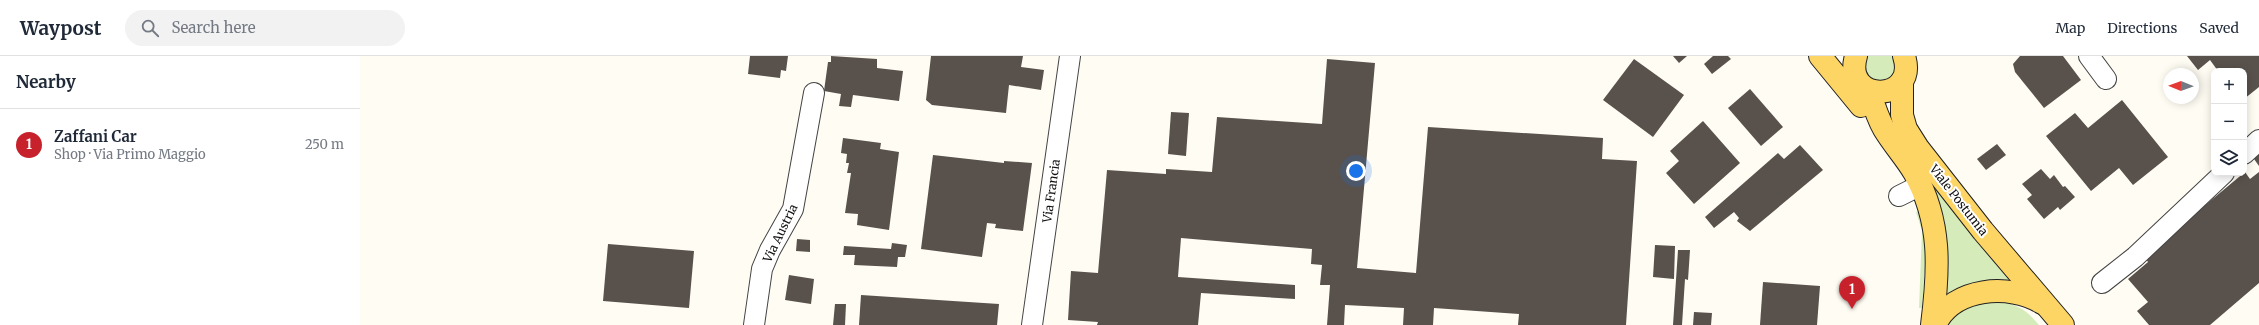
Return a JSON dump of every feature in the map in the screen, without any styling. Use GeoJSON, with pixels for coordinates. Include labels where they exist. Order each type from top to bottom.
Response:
{"type":"FeatureCollection","features":[{"type":"Feature","properties":{"kind":"main road"},"geometry":{"type":"LineString","coordinates":[[1820,56],[1884,130],[1921,184],[1931,211],[1937,245],[1937,283],[1933,325]]}},
{"type":"Feature","properties":{"kind":"main road"},"geometry":{"type":"LineString","coordinates":[[1839,56],[1855,64],[1857,79],[1869,90],[1884,130]]}},
{"type":"Feature","properties":{"kind":"main road","name":"Viale Postumia"},"geometry":{"type":"LineString","coordinates":[[1869,90],[1876,92],[1890,90],[1907,66]]}},
{"type":"Feature","properties":{"kind":"main road","name":"Viale Postumia"},"geometry":{"type":"LineString","coordinates":[[1907,66],[1902,116],[1906,129],[1918,148],[1983,231],[2063,325]]}},
{"type":"Feature","properties":{"kind":"main road","name":"Viale Postumia"},"geometry":{"type":"LineString","coordinates":[[1933,325],[1944,311],[1952,305],[1980,293],[2010,291],[2036,299],[2047,306]]}},
{"type":"Feature","properties":{"kind":"street","name":"Via Francia"},"geometry":{"type":"LineString","coordinates":[[1032,325],[1070,56]]}},
{"type":"Feature","properties":{"kind":"street"},"geometry":{"type":"LineString","coordinates":[[2089,56],[2106,79]]}},
{"type":"Feature","properties":{"kind":"street","name":"Via Austria"},"geometry":{"type":"LineString","coordinates":[[754,325],[762,269],[770,250],[793,210],[814,93]]}},
{"type":"Feature","properties":{"kind":"street"},"geometry":{"type":"LineString","coordinates":[[2247,151],[2259,140]]}},
{"type":"Feature","properties":{"kind":"street"},"geometry":{"type":"LineString","coordinates":[[2102,283],[2135,257],[2221,176]]}},
{"type":"Feature","properties":{"kind":"street"},"geometry":{"type":"LineString","coordinates":[[1899,196],[1921,184]]}},
{"type":"Feature","properties":{"kind":"green space"},"geometry":{"type":"Polygon","coordinates":[[[1863,56],[1896,56],[1893,80],[1870,82],[1863,56]]]}},
{"type":"Feature","properties":{"kind":"green space"},"geometry":{"type":"Polygon","coordinates":[[[1940,186],[2015,287],[1943,305],[1946,256],[1944,218],[1933,191],[1940,186]]]}},
{"type":"Feature","properties":{"kind":"green space"},"geometry":{"type":"Polygon","coordinates":[[[1918,211],[1927,236],[1922,308],[1919,308],[1922,231],[1916,212],[1918,211]]]}},
{"type":"Feature","properties":{"kind":"green space"},"geometry":{"type":"Polygon","coordinates":[[[1983,299],[2000,301],[2021,308],[2027,312],[2039,325],[1947,325],[1957,313],[1983,299]]]}},
{"type":"Feature","properties":{"kind":"building"},"geometry":{"type":"Polygon","coordinates":[[[750,56],[788,56],[786,71],[781,70],[780,78],[748,74],[750,56]]]}},
{"type":"Feature","properties":{"kind":"building"},"geometry":{"type":"Polygon","coordinates":[[[831,56],[877,59],[877,68],[903,71],[899,101],[853,95],[851,107],[839,106],[841,94],[824,91],[828,62],[831,62],[831,56]]]}},
{"type":"Feature","properties":{"kind":"building"},"geometry":{"type":"Polygon","coordinates":[[[931,56],[1023,56],[1021,67],[1044,70],[1041,90],[1009,85],[1006,113],[932,105],[926,100],[931,56]]]}},
{"type":"Feature","properties":{"kind":"building"},"geometry":{"type":"Polygon","coordinates":[[[1673,56],[1687,56],[1679,63],[1673,56]]]}},
{"type":"Feature","properties":{"kind":"building"},"geometry":{"type":"Polygon","coordinates":[[[1713,56],[1728,56],[1731,59],[1712,74],[1704,64],[1713,56]]]}},
{"type":"Feature","properties":{"kind":"building"},"geometry":{"type":"Polygon","coordinates":[[[2020,56],[2063,56],[2081,80],[2044,108],[2015,72],[2013,64],[2020,56]]]}},
{"type":"Feature","properties":{"kind":"building"},"geometry":{"type":"Polygon","coordinates":[[[2187,56],[2259,56],[2259,87],[2247,97],[2247,68],[2216,68],[2210,60],[2199,69],[2187,56]]]}},
{"type":"Feature","properties":{"kind":"building"},"geometry":{"type":"Polygon","coordinates":[[[1327,59],[1375,63],[1357,268],[1416,273],[1428,127],[1603,138],[1602,159],[1637,161],[1626,325],[1518,325],[1519,314],[1434,308],[1433,325],[1403,325],[1404,308],[1345,305],[1344,325],[1327,325],[1330,285],[1320,285],[1322,265],[1311,264],[1312,249],[1181,238],[1178,277],[1295,285],[1295,299],[1201,293],[1198,325],[1097,325],[1098,322],[1068,320],[1071,271],[1098,273],[1107,170],[1166,174],[1166,169],[1212,172],[1217,117],[1322,124],[1327,59]]]}},
{"type":"Feature","properties":{"kind":"building"},"geometry":{"type":"Polygon","coordinates":[[[1634,59],[1684,95],[1653,137],[1603,100],[1634,59]]]}},
{"type":"Feature","properties":{"kind":"building"},"geometry":{"type":"Polygon","coordinates":[[[1750,89],[1783,127],[1761,146],[1728,108],[1750,89]]]}},
{"type":"Feature","properties":{"kind":"building"},"geometry":{"type":"Polygon","coordinates":[[[2122,100],[2168,157],[2133,185],[2119,168],[2091,191],[2046,136],[2075,113],[2088,128],[2122,100]]]}},
{"type":"Feature","properties":{"kind":"building"},"geometry":{"type":"Polygon","coordinates":[[[1171,112],[1189,113],[1186,156],[1168,154],[1171,112]]]}},
{"type":"Feature","properties":{"kind":"building"},"geometry":{"type":"Polygon","coordinates":[[[1703,121],[1740,163],[1694,204],[1666,173],[1679,161],[1670,151],[1703,121]]]}},
{"type":"Feature","properties":{"kind":"building"},"geometry":{"type":"Polygon","coordinates":[[[843,138],[881,143],[880,149],[899,152],[889,230],[857,225],[858,214],[845,213],[851,173],[847,173],[849,163],[846,163],[847,154],[841,153],[843,138]]]}},
{"type":"Feature","properties":{"kind":"building"},"geometry":{"type":"Polygon","coordinates":[[[1997,144],[2006,155],[1986,170],[1977,159],[1997,144]]]}},
{"type":"Feature","properties":{"kind":"building"},"geometry":{"type":"Polygon","coordinates":[[[1800,145],[1823,170],[1750,231],[1737,221],[1739,218],[1734,212],[1714,228],[1705,217],[1778,153],[1784,159],[1800,145]]]}},
{"type":"Feature","properties":{"kind":"building"},"geometry":{"type":"Polygon","coordinates":[[[2259,154],[2259,166],[2254,159],[2259,154]]]}},
{"type":"Feature","properties":{"kind":"building"},"geometry":{"type":"Polygon","coordinates":[[[933,155],[1004,163],[1004,161],[1032,163],[1023,231],[995,228],[996,224],[987,223],[982,257],[921,249],[933,155]]]}},
{"type":"Feature","properties":{"kind":"building"},"geometry":{"type":"Polygon","coordinates":[[[2041,169],[2050,179],[2054,175],[2063,187],[2065,186],[2075,197],[2060,210],[2058,207],[2044,219],[2027,199],[2032,195],[2022,184],[2041,169]]]}},
{"type":"Feature","properties":{"kind":"building"},"geometry":{"type":"Polygon","coordinates":[[[2259,172],[2259,283],[2210,325],[2149,325],[2137,311],[2148,302],[2128,279],[2148,262],[2144,256],[2240,176],[2247,175],[2250,179],[2259,172]]]}},
{"type":"Feature","properties":{"kind":"building"},"geometry":{"type":"Polygon","coordinates":[[[797,239],[810,240],[810,252],[796,251],[797,239]]]}},
{"type":"Feature","properties":{"kind":"building"},"geometry":{"type":"Polygon","coordinates":[[[892,243],[907,245],[905,257],[898,257],[897,267],[854,265],[855,255],[843,255],[844,246],[891,249],[892,243]]]}},
{"type":"Feature","properties":{"kind":"building"},"geometry":{"type":"Polygon","coordinates":[[[608,244],[694,251],[689,308],[603,301],[608,244]]]}},
{"type":"Feature","properties":{"kind":"building"},"geometry":{"type":"Polygon","coordinates":[[[1655,245],[1675,246],[1674,279],[1653,277],[1655,245]]]}},
{"type":"Feature","properties":{"kind":"building"},"geometry":{"type":"Polygon","coordinates":[[[1678,250],[1690,250],[1688,280],[1685,279],[1682,325],[1673,325],[1678,250]]]}},
{"type":"Feature","properties":{"kind":"building"},"geometry":{"type":"Polygon","coordinates":[[[789,275],[814,279],[811,304],[785,300],[789,275]]]}},
{"type":"Feature","properties":{"kind":"building"},"geometry":{"type":"Polygon","coordinates":[[[1763,282],[1820,286],[1817,325],[1760,325],[1763,282]]]}},
{"type":"Feature","properties":{"kind":"building"},"geometry":{"type":"Polygon","coordinates":[[[861,295],[999,304],[997,325],[859,325],[861,295]]]}},
{"type":"Feature","properties":{"kind":"building"},"geometry":{"type":"Polygon","coordinates":[[[835,304],[846,304],[845,325],[833,325],[835,304]]]}},
{"type":"Feature","properties":{"kind":"building"},"geometry":{"type":"Polygon","coordinates":[[[1694,312],[1712,313],[1711,325],[1693,325],[1694,312]]]}},
{"type":"Feature","properties":{"kind":"place","name":"Zaffani Car"},"geometry":{"type":"Point","coordinates":[1852,309]}}]}
